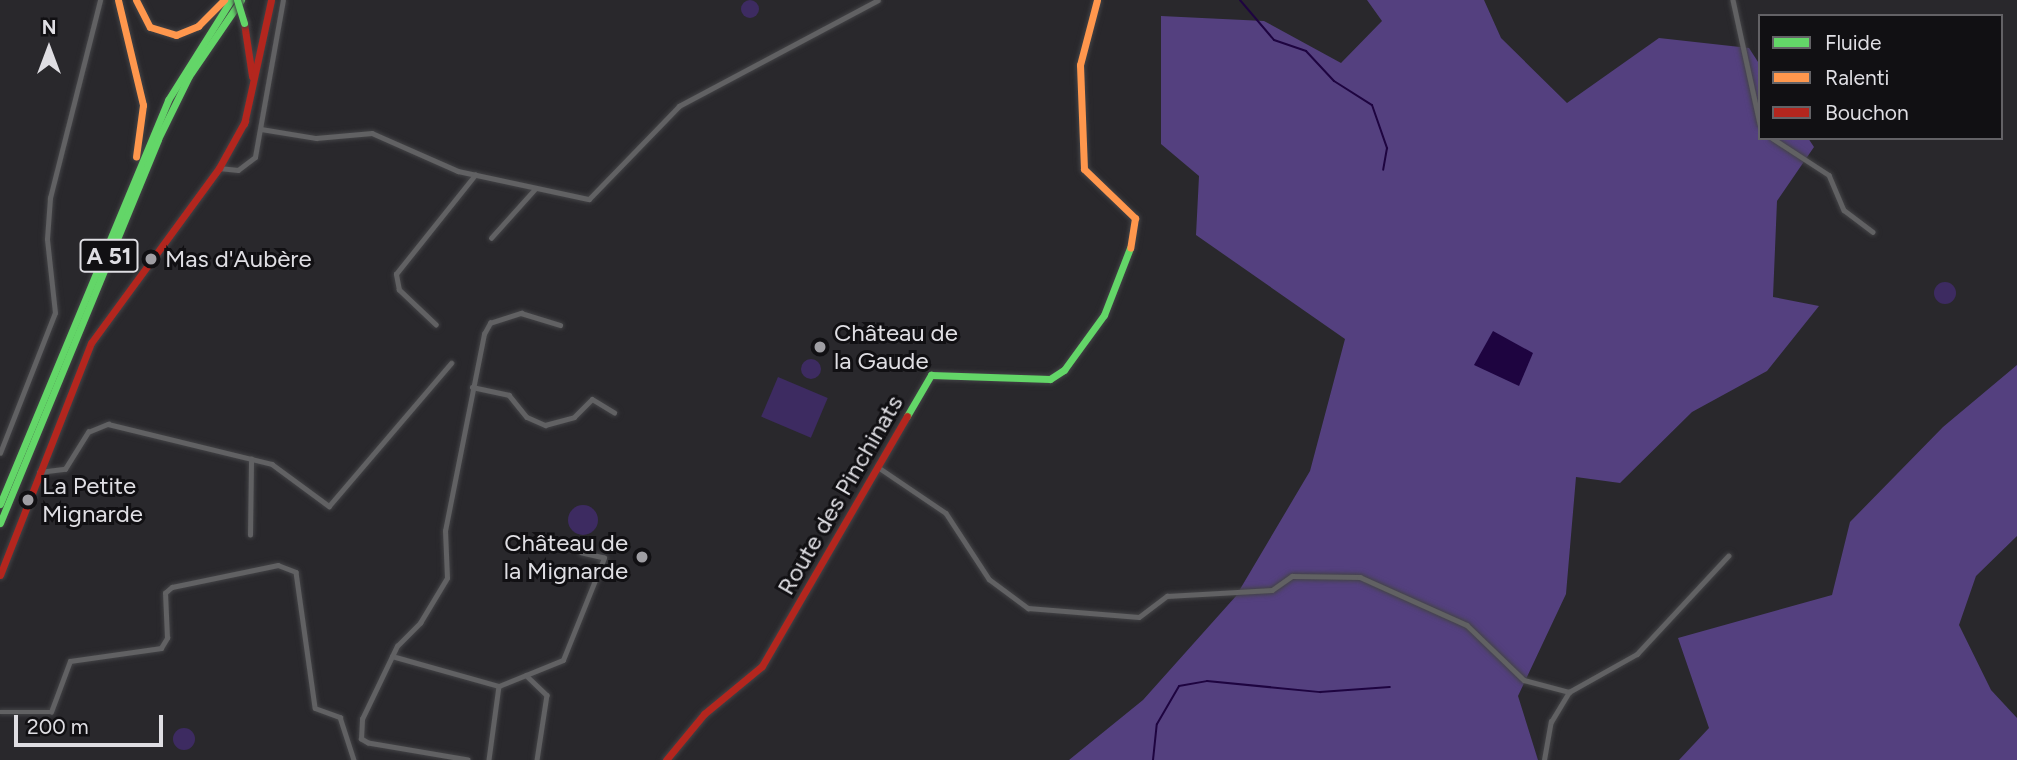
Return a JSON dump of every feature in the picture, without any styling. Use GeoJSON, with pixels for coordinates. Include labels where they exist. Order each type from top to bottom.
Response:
{"type":"FeatureCollection","features":[{"type":"Feature","properties":{"kind":"main road"},"geometry":{"type":"LineString","coordinates":[[82,302],[143,126],[118,0]]}},
{"type":"Feature","properties":{"kind":"main road"},"geometry":{"type":"LineString","coordinates":[[136,0],[150,27],[176,35],[198,26],[224,0]]}},
{"type":"Feature","properties":{"kind":"main road","name":"A 51"},"geometry":{"type":"LineString","coordinates":[[0,504],[168,100],[231,0]]}},
{"type":"Feature","properties":{"kind":"main road"},"geometry":{"type":"LineString","coordinates":[[239,0],[252,74],[244,124]]}},
{"type":"Feature","properties":{"kind":"main road","name":"A 51"},"geometry":{"type":"LineString","coordinates":[[0,523],[158,139],[189,75],[239,0]]}},
{"type":"Feature","properties":{"kind":"main road"},"geometry":{"type":"LineString","coordinates":[[0,575],[90,343],[219,168],[244,124],[271,0]]}},
{"type":"Feature","properties":{"kind":"main road","name":"Route des Pinchinats"},"geometry":{"type":"LineString","coordinates":[[666,760],[704,715],[762,666],[881,468],[931,375],[1032,382],[1058,376],[1092,334],[1119,284],[1133,212],[1084,169],[1080,65],[1097,0]]}},
{"type":"Feature","properties":{"kind":"street"},"geometry":{"type":"LineString","coordinates":[[0,453],[55,313],[47,239],[50,198],[100,0]]}},
{"type":"Feature","properties":{"kind":"street"},"geometry":{"type":"LineString","coordinates":[[219,168],[238,170],[252,163],[261,130],[283,0]]}},
{"type":"Feature","properties":{"kind":"street"},"geometry":{"type":"LineString","coordinates":[[261,130],[316,138],[372,133],[475,175],[535,189],[597,196],[679,106],[878,0]]}},
{"type":"Feature","properties":{"kind":"street"},"geometry":{"type":"LineString","coordinates":[[1733,0],[1758,115]]}},
{"type":"Feature","properties":{"kind":"street"},"geometry":{"type":"LineString","coordinates":[[1775,140],[1829,175],[1844,210],[1873,232]]}},
{"type":"Feature","properties":{"kind":"street"},"geometry":{"type":"LineString","coordinates":[[436,325],[398,290],[396,274],[475,175]]}},
{"type":"Feature","properties":{"kind":"street"},"geometry":{"type":"LineString","coordinates":[[491,238],[535,189]]}},
{"type":"Feature","properties":{"kind":"street"},"geometry":{"type":"LineString","coordinates":[[469,760],[361,739],[362,719],[392,656],[447,578],[445,531],[472,387],[490,323],[521,313],[560,325]]}},
{"type":"Feature","properties":{"kind":"street"},"geometry":{"type":"LineString","coordinates":[[39,472],[65,468],[93,427],[108,424],[251,459],[286,471],[329,506],[451,363]]}},
{"type":"Feature","properties":{"kind":"street"},"geometry":{"type":"LineString","coordinates":[[472,387],[509,395],[527,417],[545,425],[574,417],[592,399],[614,412]]}},
{"type":"Feature","properties":{"kind":"street"},"geometry":{"type":"LineString","coordinates":[[250,535],[251,459]]}},
{"type":"Feature","properties":{"kind":"street"},"geometry":{"type":"LineString","coordinates":[[881,468],[946,513],[989,579],[1028,608],[1139,617],[1173,596],[1272,590],[1300,575],[1360,577],[1467,625],[1524,680],[1569,692]]}},
{"type":"Feature","properties":{"kind":"street"},"geometry":{"type":"LineString","coordinates":[[392,656],[499,686],[558,664],[568,652],[604,558],[582,552]]}},
{"type":"Feature","properties":{"kind":"street"},"geometry":{"type":"LineString","coordinates":[[1544,760],[1551,722],[1569,692],[1637,654],[1728,555]]}},
{"type":"Feature","properties":{"kind":"street"},"geometry":{"type":"LineString","coordinates":[[0,712],[51,712],[70,661],[161,648],[167,638],[165,593],[172,587],[288,566],[296,572],[312,699],[321,714],[340,717],[354,760]]}},
{"type":"Feature","properties":{"kind":"street"},"geometry":{"type":"LineString","coordinates":[[526,675],[547,695],[537,760]]}},
{"type":"Feature","properties":{"kind":"street"},"geometry":{"type":"LineString","coordinates":[[489,760],[499,686]]}},
{"type":"Feature","properties":{"kind":"shaded area"},"geometry":{"type":"Polygon","coordinates":[[[750,0],[756,3],[759,9],[756,15],[750,18],[744,15],[741,9],[744,3],[750,0]]]}},
{"type":"Feature","properties":{"kind":"shaded area"},"geometry":{"type":"Polygon","coordinates":[[[1367,0],[1484,0],[1501,38],[1567,103],[1659,38],[1749,48],[1758,62],[1758,140],[1809,140],[1814,147],[1777,201],[1773,297],[1819,306],[1767,371],[1692,412],[1620,483],[1576,477],[1566,594],[1518,696],[1538,760],[1069,760],[1143,700],[1236,596],[1310,471],[1345,339],[1196,235],[1199,176],[1161,144],[1161,16],[1264,21],[1341,63],[1382,21],[1367,0]]]}},
{"type":"Feature","properties":{"kind":"shaded area"},"geometry":{"type":"Polygon","coordinates":[[[1945,282],[1953,285],[1956,293],[1953,301],[1945,304],[1937,301],[1934,293],[1937,285],[1945,282]]]}},
{"type":"Feature","properties":{"kind":"shaded area"},"geometry":{"type":"Polygon","coordinates":[[[1493,331],[1533,353],[1519,386],[1474,365],[1493,331]]]}},
{"type":"Feature","properties":{"kind":"shaded area"},"geometry":{"type":"Polygon","coordinates":[[[811,359],[818,362],[821,369],[818,376],[811,379],[804,376],[801,369],[804,362],[811,359]]]}},
{"type":"Feature","properties":{"kind":"shaded area"},"geometry":{"type":"Polygon","coordinates":[[[2017,365],[2017,536],[1976,576],[1959,625],[1991,690],[2017,718],[2017,760],[1679,760],[1709,728],[1678,638],[1832,595],[1850,522],[1943,427],[2017,365]]]}},
{"type":"Feature","properties":{"kind":"shaded area"},"geometry":{"type":"Polygon","coordinates":[[[778,377],[828,398],[811,438],[761,417],[778,377]]]}},
{"type":"Feature","properties":{"kind":"shaded area"},"geometry":{"type":"Polygon","coordinates":[[[583,505],[594,509],[598,520],[594,531],[583,535],[572,531],[568,520],[572,509],[583,505]]]}},
{"type":"Feature","properties":{"kind":"shaded area"},"geometry":{"type":"Polygon","coordinates":[[[184,728],[194,735],[195,739],[188,749],[184,750],[174,743],[173,739],[180,729],[184,728]]]}},
{"type":"Feature","properties":{"kind":"waterway"},"geometry":{"type":"LineString","coordinates":[[1240,0],[1274,40],[1306,51],[1334,81],[1372,105],[1387,148],[1383,170]]}},
{"type":"Feature","properties":{"kind":"waterway"},"geometry":{"type":"LineString","coordinates":[[1153,760],[1157,724],[1179,686],[1207,681],[1320,692],[1390,687]]}},
{"type":"Feature","properties":{"kind":"traffic: fast"},"geometry":{"type":"LineString","coordinates":[[0,504],[168,100],[231,0]]}},
{"type":"Feature","properties":{"kind":"traffic: fast"},"geometry":{"type":"LineString","coordinates":[[237,0],[244,23]]}},
{"type":"Feature","properties":{"kind":"traffic: fast"},"geometry":{"type":"LineString","coordinates":[[0,523],[158,139],[189,76],[241,0]]}},
{"type":"Feature","properties":{"kind":"traffic: fast"},"geometry":{"type":"LineString","coordinates":[[907,416],[931,375],[1050,379],[1064,370],[1104,315],[1130,248]]}},
{"type":"Feature","properties":{"kind":"traffic: slow"},"geometry":{"type":"LineString","coordinates":[[118,0],[143,105],[136,157]]}},
{"type":"Feature","properties":{"kind":"traffic: slow"},"geometry":{"type":"LineString","coordinates":[[136,0],[150,27],[176,35],[198,26],[224,0]]}},
{"type":"Feature","properties":{"kind":"traffic: slow"},"geometry":{"type":"LineString","coordinates":[[1097,0],[1080,65],[1084,169],[1135,218],[1130,248]]}},
{"type":"Feature","properties":{"kind":"traffic: jam"},"geometry":{"type":"LineString","coordinates":[[244,124],[271,0]]}},
{"type":"Feature","properties":{"kind":"traffic: jam"},"geometry":{"type":"LineString","coordinates":[[244,23],[252,76]]}},
{"type":"Feature","properties":{"kind":"traffic: jam"},"geometry":{"type":"LineString","coordinates":[[0,575],[91,343],[219,168],[245,121]]}},
{"type":"Feature","properties":{"kind":"traffic: jam"},"geometry":{"type":"LineString","coordinates":[[666,760],[704,714],[762,666],[907,416]]}},
{"type":"Feature","properties":{"kind":"place","name":"Mas d'Aubère"},"geometry":{"type":"Point","coordinates":[151,259]}},
{"type":"Feature","properties":{"kind":"place","name":"Château de la Gaude"},"geometry":{"type":"Point","coordinates":[820,347]}},
{"type":"Feature","properties":{"kind":"place","name":"La Petite Mignarde"},"geometry":{"type":"Point","coordinates":[28,500]}},
{"type":"Feature","properties":{"kind":"place","name":"Château de la Mignarde"},"geometry":{"type":"Point","coordinates":[642,557]}}]}
